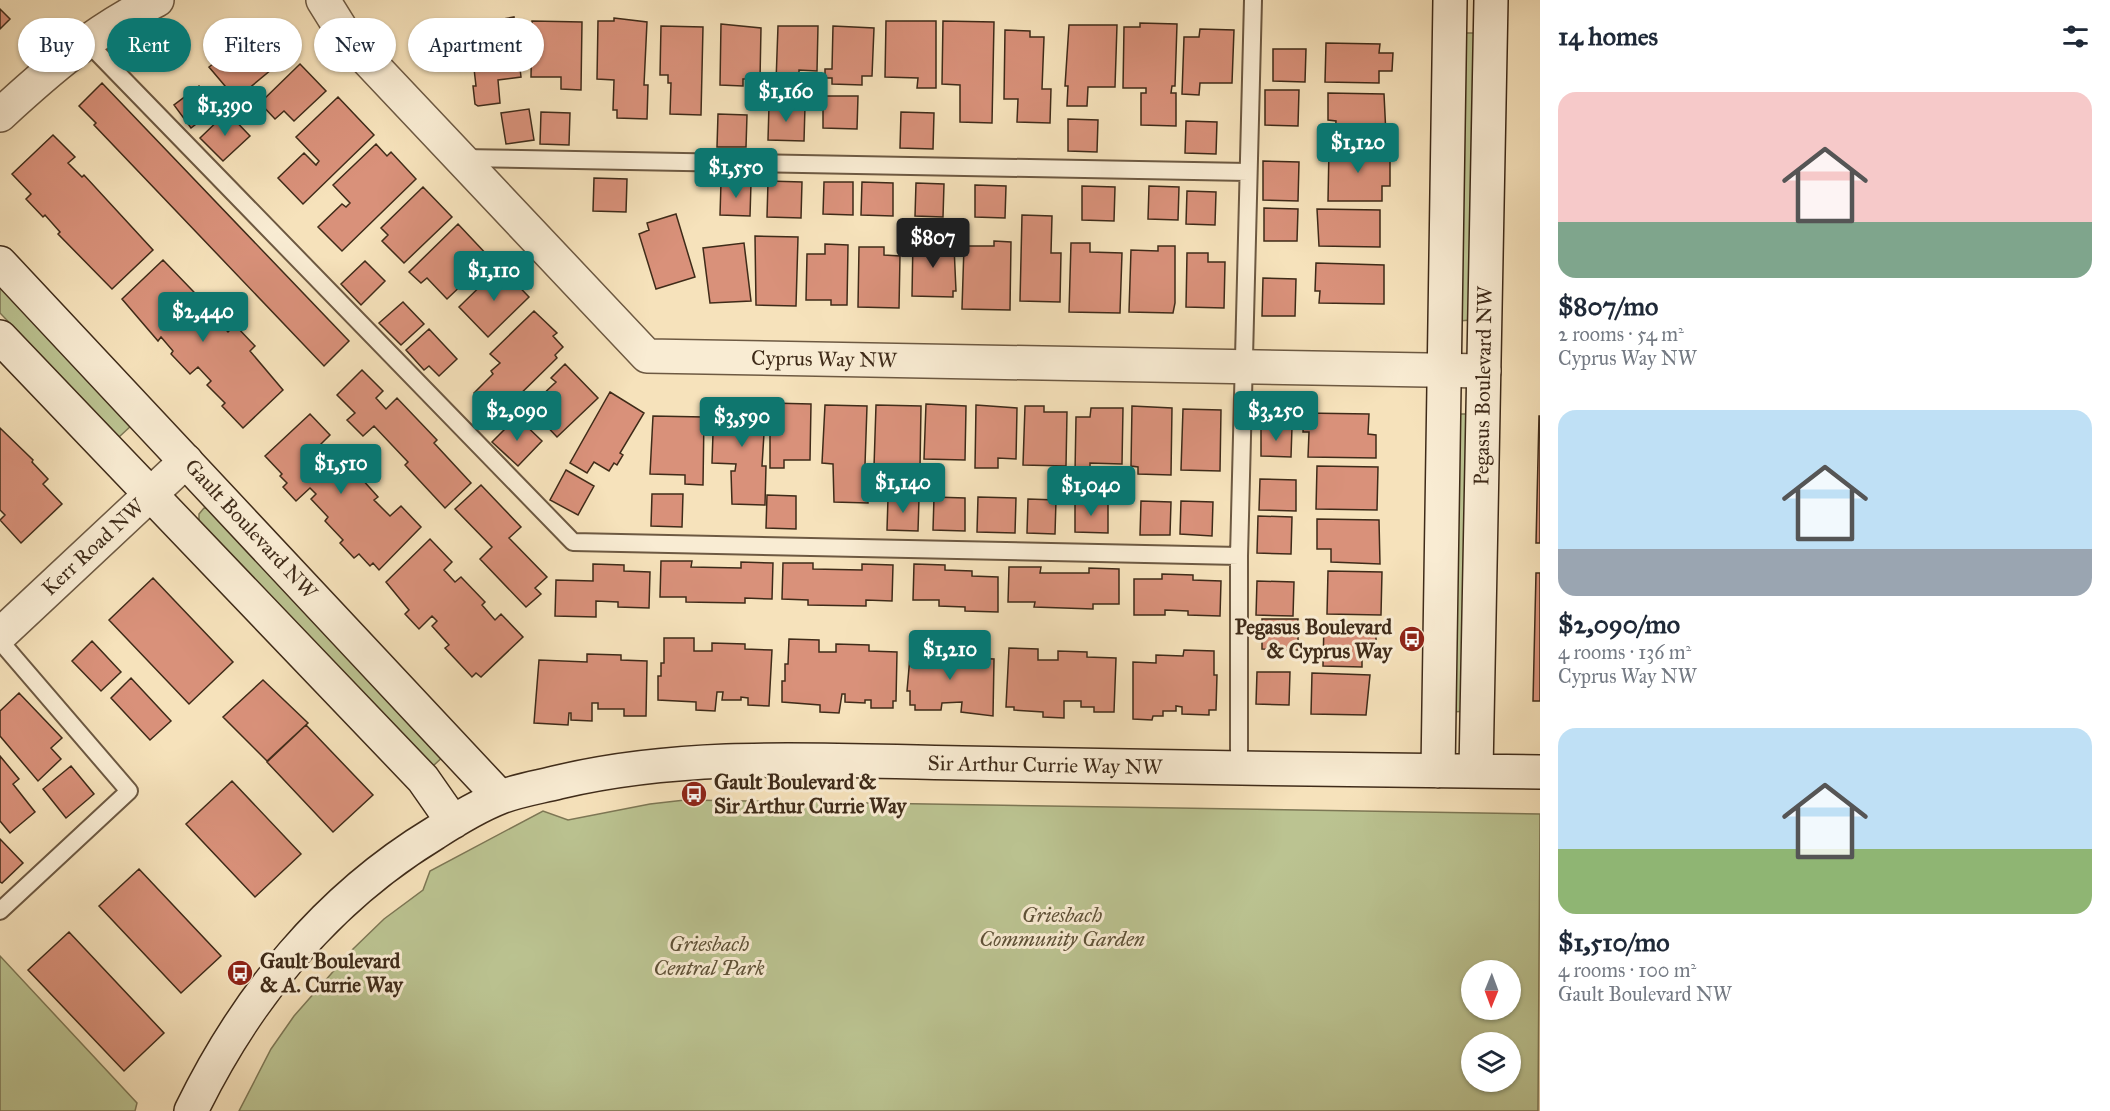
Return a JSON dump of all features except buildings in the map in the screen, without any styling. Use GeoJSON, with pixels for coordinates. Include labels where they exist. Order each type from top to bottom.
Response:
{"type":"FeatureCollection","features":[{"type":"Feature","properties":{"kind":"street"},"geometry":{"type":"LineString","coordinates":[[95,35],[124,16],[157,0]]}},
{"type":"Feature","properties":{"kind":"street","name":"Cyprus Way NW"},"geometry":{"type":"LineString","coordinates":[[323,0],[346,37],[647,356],[1484,371]]}},
{"type":"Feature","properties":{"kind":"street","name":"Pegasus Boulevard NW"},"geometry":{"type":"LineString","coordinates":[[1438,771],[1450,0]]}},
{"type":"Feature","properties":{"kind":"street","name":"Pegasus Boulevard NW"},"geometry":{"type":"LineString","coordinates":[[1476,771],[1491,0]]}},
{"type":"Feature","properties":{"kind":"street"},"geometry":{"type":"LineString","coordinates":[[0,115],[46,72]]}},
{"type":"Feature","properties":{"kind":"street","name":"Gault Boulevard NW"},"geometry":{"type":"LineString","coordinates":[[0,263],[500,798]]}},
{"type":"Feature","properties":{"kind":"street"},"geometry":{"type":"LineString","coordinates":[[0,337],[423,779],[453,822]]}},
{"type":"Feature","properties":{"kind":"street","name":"Kerr Road NW"},"geometry":{"type":"LineString","coordinates":[[0,635],[186,461]]}},
{"type":"Feature","properties":{"kind":"street","name":"Sir Arthur Currie Way NW"},"geometry":{"type":"LineString","coordinates":[[191,1111],[234,1031],[291,955],[352,893],[385,866],[453,822],[500,798],[574,778],[685,763],[794,761],[1540,772]]}},
{"type":"Feature","properties":{"kind":"lane"},"geometry":{"type":"LineString","coordinates":[[1239,768],[1239,555],[1253,0]]}},
{"type":"Feature","properties":{"kind":"lane"},"geometry":{"type":"LineString","coordinates":[[95,50],[573,542],[1239,555]]}},
{"type":"Feature","properties":{"kind":"lane"},"geometry":{"type":"LineString","coordinates":[[460,158],[1248,172]]}},
{"type":"Feature","properties":{"kind":"lane"},"geometry":{"type":"LineString","coordinates":[[0,641],[129,791],[0,911]]}},
{"type":"Feature","properties":{"kind":"green space"},"geometry":{"type":"Polygon","coordinates":[[[1464,33],[1476,33],[1471,320],[1459,321],[1464,33]]]}},
{"type":"Feature","properties":{"kind":"green space"},"geometry":{"type":"Polygon","coordinates":[[[0,287],[132,425],[119,437],[0,313],[0,287]]]}},
{"type":"Feature","properties":{"kind":"green space"},"geometry":{"type":"Polygon","coordinates":[[[1457,414],[1470,414],[1465,711],[1454,712],[1457,414]]]}},
{"type":"Feature","properties":{"kind":"green space"},"geometry":{"type":"Polygon","coordinates":[[[204,508],[214,509],[447,753],[433,766],[199,522],[199,514],[204,508]]]}},
{"type":"Feature","properties":{"kind":"green space","name":"Griesbach Central Park"},"geometry":{"type":"Polygon","coordinates":[[[685,800],[1540,814],[1538,1111],[239,1111],[271,1049],[294,1016],[353,949],[384,919],[423,890],[430,871],[543,811],[568,820],[650,804],[685,800]]]}},
{"type":"Feature","properties":{"kind":"green space"},"geometry":{"type":"Polygon","coordinates":[[[0,956],[137,1103],[135,1111],[0,1111],[0,956]]]}},
{"type":"Feature","properties":{"kind":"place","name":"Pegasus Boulevard & Cyprus Way"},"geometry":{"type":"Point","coordinates":[1412,639]}},
{"type":"Feature","properties":{"kind":"place","name":"Gault Boulevard & Sir Arthur Currie Way"},"geometry":{"type":"Point","coordinates":[694,794]}},
{"type":"Feature","properties":{"kind":"place","name":"Gault Boulevard & A. Currie Way"},"geometry":{"type":"Point","coordinates":[240,973]}},
{"type":"Feature","properties":{"kind":"park label","name":"Griesbach Community Garden"},"geometry":{"type":"Point","coordinates":[1062,927]}}]}
